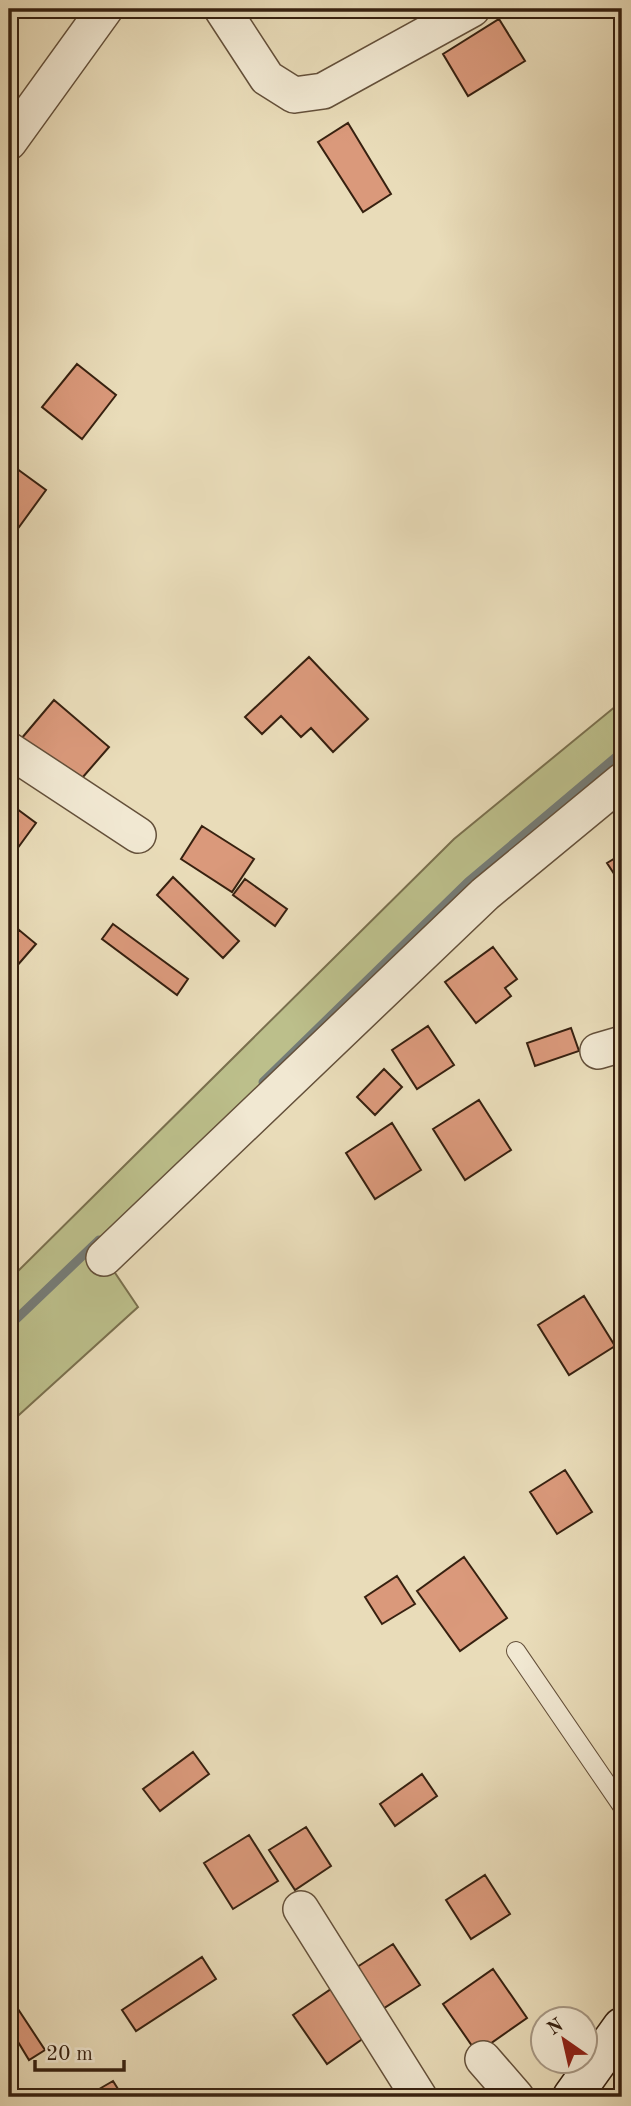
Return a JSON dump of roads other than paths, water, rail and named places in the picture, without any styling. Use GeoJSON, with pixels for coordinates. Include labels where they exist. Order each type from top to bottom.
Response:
{"type":"FeatureCollection","features":[{"type":"Feature","properties":{"kind":"main road"},"geometry":{"type":"LineString","coordinates":[[572,2097],[622,2027]]}},
{"type":"Feature","properties":{"kind":"street"},"geometry":{"type":"LineString","coordinates":[[9,142],[105,9]]}},
{"type":"Feature","properties":{"kind":"street"},"geometry":{"type":"LineString","coordinates":[[222,9],[267,78],[294,95],[323,91],[472,9]]}},
{"type":"Feature","properties":{"kind":"street"},"geometry":{"type":"LineString","coordinates":[[9,750],[138,835]]}},
{"type":"Feature","properties":{"kind":"street"},"geometry":{"type":"LineString","coordinates":[[104,1258],[485,894],[622,781]]}},
{"type":"Feature","properties":{"kind":"street"},"geometry":{"type":"LineString","coordinates":[[301,1909],[419,2097]]}},
{"type":"Feature","properties":{"kind":"street"},"geometry":{"type":"LineString","coordinates":[[483,2059],[516,2097]]}},
{"type":"Feature","properties":{"kind":"lane"},"geometry":{"type":"LineString","coordinates":[[516,1651],[622,1806]]}},
{"type":"Feature","properties":{"kind":"waterway"},"geometry":{"type":"LineString","coordinates":[[263,1082],[468,882],[622,752]]}},
{"type":"Feature","properties":{"kind":"waterway"},"geometry":{"type":"LineString","coordinates":[[9,1326],[99,1240]]}}]}
